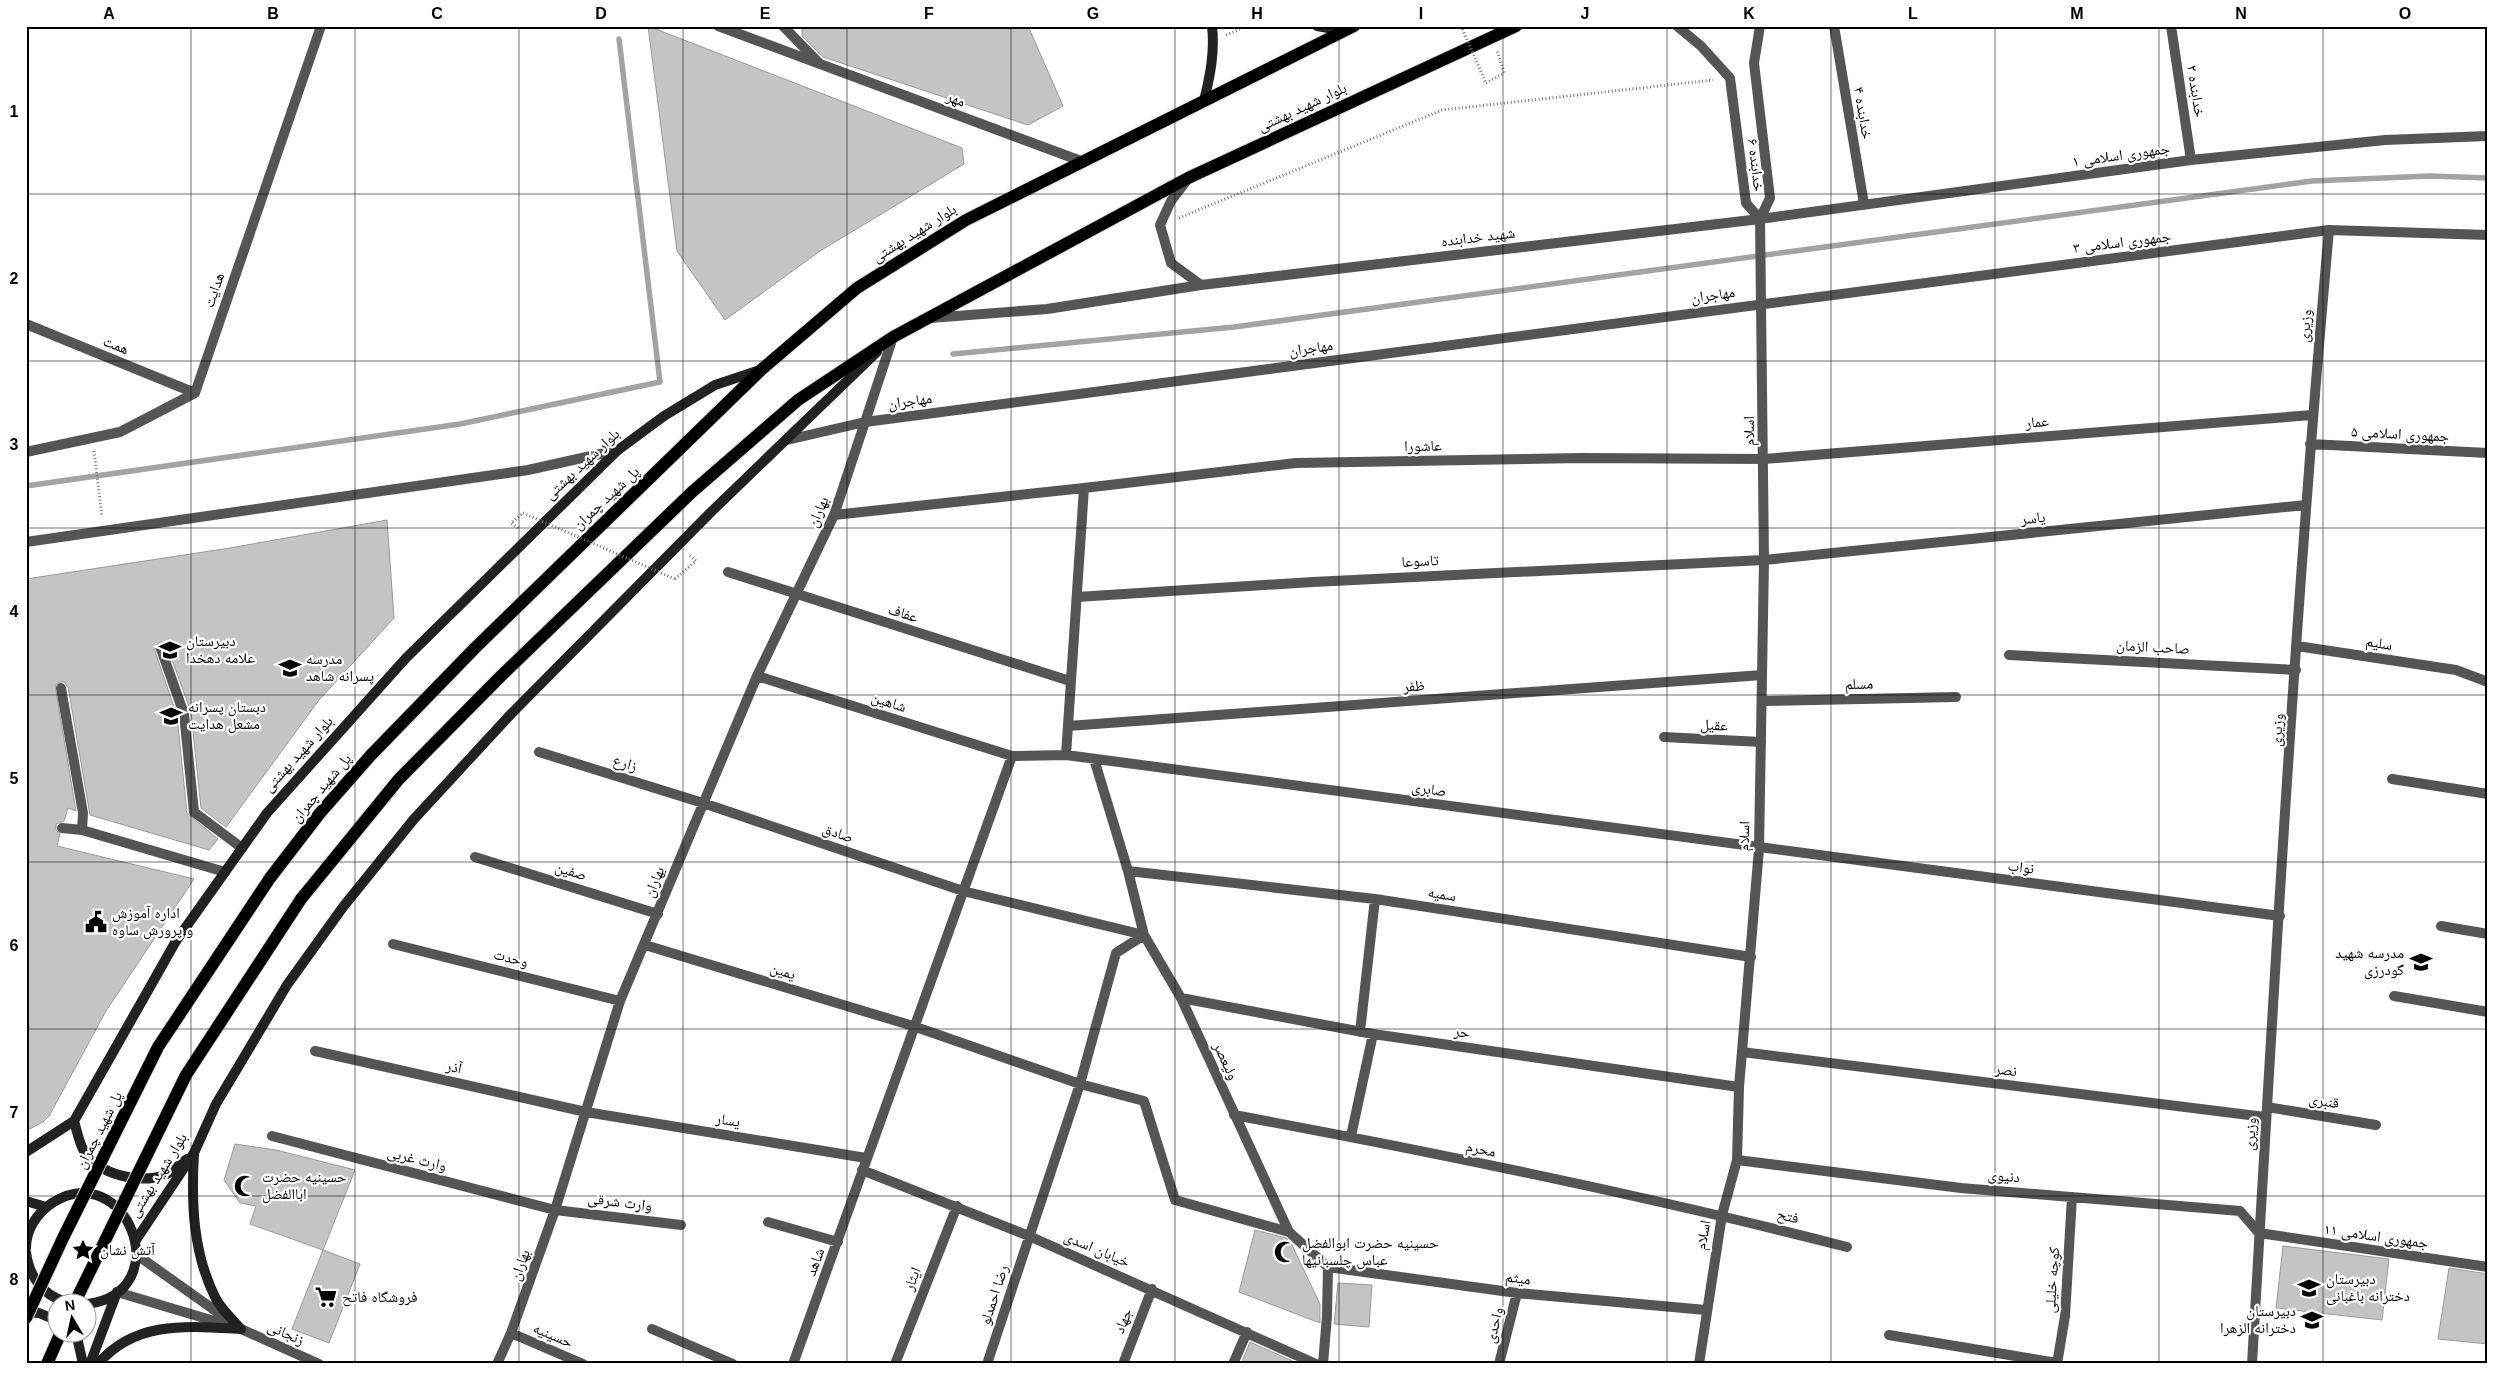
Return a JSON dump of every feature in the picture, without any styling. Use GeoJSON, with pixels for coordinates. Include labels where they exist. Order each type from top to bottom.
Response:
{"type":"FeatureCollection","features":[{"type":"Feature","properties":{"kind":"main road"},"geometry":{"type":"LineString","coordinates":[[1204,100],[1211,72],[1214,40],[1212,26]]}},
{"type":"Feature","properties":{"kind":"main road"},"geometry":{"type":"LineString","coordinates":[[1317,26],[1349,28]]}},
{"type":"Feature","properties":{"kind":"main road","name":"بلوار شهید بهشتی"},"geometry":{"type":"LineString","coordinates":[[80,1292],[186,1075],[301,899],[399,779],[501,676],[692,492],[798,400],[893,337],[1188,178],[1516,26]]}},
{"type":"Feature","properties":{"kind":"main road","name":"بلوار شهید بهشتی"},"geometry":{"type":"LineString","coordinates":[[26,1152],[74,1121],[176,941],[267,813],[406,658],[618,450],[664,416],[715,386],[761,370],[858,288],[966,220],[1349,28]]}},
{"type":"Feature","properties":{"kind":"main road","name":"بلوار شهید بهشتی"},"geometry":{"type":"LineString","coordinates":[[136,1240],[194,1153],[216,1104],[287,985],[343,907],[414,819],[525,700],[712,511],[893,337]]}},
{"type":"Feature","properties":{"kind":"main road","name":"پل شهید چمران"},"geometry":{"type":"LineString","coordinates":[[26,1318],[62,1238],[158,1048],[270,878],[320,813],[371,755],[593,532],[663,467],[761,370]]}},
{"type":"Feature","properties":{"kind":"main road"},"geometry":{"type":"LineString","coordinates":[[74,1121],[83,1150],[92,1161],[123,1176],[146,1180],[167,1175],[194,1153]]}},
{"type":"Feature","properties":{"kind":"main road"},"geometry":{"type":"LineString","coordinates":[[194,1153],[193,1216],[202,1262],[217,1300],[240,1329]]}},
{"type":"Feature","properties":{"kind":"main road"},"geometry":{"type":"LineString","coordinates":[[26,1248],[31,1228],[46,1207],[73,1195],[90,1195],[101,1198],[111,1203],[128,1219],[136,1240],[137,1255],[128,1279],[117,1292],[90,1364]]}},
{"type":"Feature","properties":{"kind":"main road"},"geometry":{"type":"LineString","coordinates":[[26,1201],[46,1207]]}},
{"type":"Feature","properties":{"kind":"main road"},"geometry":{"type":"LineString","coordinates":[[26,1252],[31,1272],[36,1281],[48,1293]]}},
{"type":"Feature","properties":{"kind":"main road"},"geometry":{"type":"LineString","coordinates":[[98,1302],[117,1292]]}},
{"type":"Feature","properties":{"kind":"main road"},"geometry":{"type":"LineString","coordinates":[[26,1312],[39,1313],[48,1316]]}},
{"type":"Feature","properties":{"kind":"main road"},"geometry":{"type":"LineString","coordinates":[[98,1364],[111,1350],[126,1340],[162,1328],[186,1325],[240,1329]]}},
{"type":"Feature","properties":{"kind":"main road"},"geometry":{"type":"LineString","coordinates":[[47,1364],[57,1342]]}},
{"type":"Feature","properties":{"kind":"main road"},"geometry":{"type":"LineString","coordinates":[[78,1342],[82,1364]]}},
{"type":"Feature","properties":{"kind":"street","name":"هدایت"},"geometry":{"type":"LineString","coordinates":[[195,393],[321,26]]}},
{"type":"Feature","properties":{"kind":"street","name":"مهر"},"geometry":{"type":"LineString","coordinates":[[718,26],[821,66],[1081,161]]}},
{"type":"Feature","properties":{"kind":"street","name":"مهر"},"geometry":{"type":"LineString","coordinates":[[783,26],[821,66]]}},
{"type":"Feature","properties":{"kind":"street"},"geometry":{"type":"LineString","coordinates":[[795,26],[796,40]]}},
{"type":"Feature","properties":{"kind":"street"},"geometry":{"type":"LineString","coordinates":[[1677,26],[1700,46],[1730,78]]}},
{"type":"Feature","properties":{"kind":"street","name":"خدابنده ۶"},"geometry":{"type":"LineString","coordinates":[[1730,78],[1746,203],[1760,219],[1770,198],[1754,63],[1760,26]]}},
{"type":"Feature","properties":{"kind":"street","name":"خدابنده ۴"},"geometry":{"type":"LineString","coordinates":[[1834,26],[1864,204]]}},
{"type":"Feature","properties":{"kind":"street","name":"خدابنده ۲"},"geometry":{"type":"LineString","coordinates":[[2171,26],[2191,160]]}},
{"type":"Feature","properties":{"kind":"street","name":"جمهوری اسلامی ۱"},"geometry":{"type":"LineString","coordinates":[[1760,219],[2191,160],[2385,140],[2488,136]]}},
{"type":"Feature","properties":{"kind":"street"},"geometry":{"type":"LineString","coordinates":[[1188,178],[1171,201],[1160,225],[1171,263],[1201,285]]}},
{"type":"Feature","properties":{"kind":"street","name":"شهید خدابنده"},"geometry":{"type":"LineString","coordinates":[[927,318],[1047,309],[1201,285],[1760,219]]}},
{"type":"Feature","properties":{"kind":"street","name":"اسلام"},"geometry":{"type":"LineString","coordinates":[[1699,1364],[1722,1215],[1737,1160],[1739,1087],[1759,849],[1764,560],[1760,219]]}},
{"type":"Feature","properties":{"kind":"street","name":"جمهوری اسلامی ۳"},"geometry":{"type":"LineString","coordinates":[[1762,303],[2329,230],[2488,235]]}},
{"type":"Feature","properties":{"kind":"street","name":"وزیری"},"geometry":{"type":"LineString","coordinates":[[2252,1364],[2266,1112],[2310,444],[2329,230]]}},
{"type":"Feature","properties":{"kind":"street","name":"مهاجران"},"geometry":{"type":"LineString","coordinates":[[787,440],[865,422],[1762,303]]}},
{"type":"Feature","properties":{"kind":"street","name":"همت"},"geometry":{"type":"LineString","coordinates":[[26,324],[195,393]]}},
{"type":"Feature","properties":{"kind":"street","name":"بهاران"},"geometry":{"type":"LineString","coordinates":[[497,1364],[511,1333],[555,1210],[620,1001],[757,676],[834,515],[893,337]]}},
{"type":"Feature","properties":{"kind":"street"},"geometry":{"type":"LineString","coordinates":[[26,452],[120,432],[195,393]]}},
{"type":"Feature","properties":{"kind":"street","name":"عمار"},"geometry":{"type":"LineString","coordinates":[[1764,459],[2312,415]]}},
{"type":"Feature","properties":{"kind":"street","name":"جمهوری اسلامی ۵"},"geometry":{"type":"LineString","coordinates":[[2310,444],[2488,453]]}},
{"type":"Feature","properties":{"kind":"street"},"geometry":{"type":"LineString","coordinates":[[26,542],[528,470],[618,450]]}},
{"type":"Feature","properties":{"kind":"street","name":"عاشورا"},"geometry":{"type":"LineString","coordinates":[[834,515],[1296,463],[1582,458],[1764,459]]}},
{"type":"Feature","properties":{"kind":"street"},"geometry":{"type":"LineString","coordinates":[[1066,756],[1084,488]]}},
{"type":"Feature","properties":{"kind":"street","name":"یاسر"},"geometry":{"type":"LineString","coordinates":[[1764,560],[2306,505]]}},
{"type":"Feature","properties":{"kind":"street","name":"تاسوعا"},"geometry":{"type":"LineString","coordinates":[[1077,597],[1313,582],[1764,560]]}},
{"type":"Feature","properties":{"kind":"street","name":"عفاف"},"geometry":{"type":"LineString","coordinates":[[728,572],[795,595],[1070,681]]}},
{"type":"Feature","properties":{"kind":"street","name":"سلیم"},"geometry":{"type":"LineString","coordinates":[[2297,646],[2456,670],[2488,682]]}},
{"type":"Feature","properties":{"kind":"street"},"geometry":{"type":"LineString","coordinates":[[161,649],[184,714],[194,812],[242,848]]}},
{"type":"Feature","properties":{"kind":"street","name":"صاحب الزمان"},"geometry":{"type":"LineString","coordinates":[[2009,655],[2296,670]]}},
{"type":"Feature","properties":{"kind":"street","name":"ظفر"},"geometry":{"type":"LineString","coordinates":[[1068,726],[1762,675]]}},
{"type":"Feature","properties":{"kind":"street","name":"شاهین"},"geometry":{"type":"LineString","coordinates":[[757,676],[1012,756],[1066,756]]}},
{"type":"Feature","properties":{"kind":"street"},"geometry":{"type":"LineString","coordinates":[[61,688],[83,813],[82,830]]}},
{"type":"Feature","properties":{"kind":"street","name":"مسلم"},"geometry":{"type":"LineString","coordinates":[[1762,701],[1956,697]]}},
{"type":"Feature","properties":{"kind":"street","name":"عقیل"},"geometry":{"type":"LineString","coordinates":[[1664,737],[1761,742]]}},
{"type":"Feature","properties":{"kind":"street","name":"زارع"},"geometry":{"type":"LineString","coordinates":[[539,752],[703,803]]}},
{"type":"Feature","properties":{"kind":"street","name":"شاهد"},"geometry":{"type":"LineString","coordinates":[[793,1364],[838,1242],[913,1026],[1012,756]]}},
{"type":"Feature","properties":{"kind":"street","name":"صابری"},"geometry":{"type":"LineString","coordinates":[[1066,756],[1759,849]]}},
{"type":"Feature","properties":{"kind":"street","name":"ولیعصر"},"geometry":{"type":"LineString","coordinates":[[1094,759],[1128,871],[1144,935],[1181,998],[1289,1232],[1328,1267]]}},
{"type":"Feature","properties":{"kind":"street"},"geometry":{"type":"LineString","coordinates":[[2392,779],[2488,794]]}},
{"type":"Feature","properties":{"kind":"street","name":"صادق"},"geometry":{"type":"LineString","coordinates":[[703,803],[963,891],[1144,935]]}},
{"type":"Feature","properties":{"kind":"street"},"geometry":{"type":"LineString","coordinates":[[62,828],[82,830],[225,872]]}},
{"type":"Feature","properties":{"kind":"street","name":"نواب"},"geometry":{"type":"LineString","coordinates":[[1759,849],[2280,916]]}},
{"type":"Feature","properties":{"kind":"street","name":"صفین"},"geometry":{"type":"LineString","coordinates":[[475,857],[658,914]]}},
{"type":"Feature","properties":{"kind":"street","name":"سمیه"},"geometry":{"type":"LineString","coordinates":[[1128,871],[1375,899],[1751,957]]}},
{"type":"Feature","properties":{"kind":"street"},"geometry":{"type":"LineString","coordinates":[[1360,1032],[1375,899]]}},
{"type":"Feature","properties":{"kind":"street"},"geometry":{"type":"LineString","coordinates":[[2441,926],[2488,934]]}},
{"type":"Feature","properties":{"kind":"street","name":"رضا احمدلو"},"geometry":{"type":"LineString","coordinates":[[987,1364],[1080,1084],[1116,953],[1144,935]]}},
{"type":"Feature","properties":{"kind":"street","name":"وحدت"},"geometry":{"type":"LineString","coordinates":[[393,944],[620,1001]]}},
{"type":"Feature","properties":{"kind":"street","name":"یمین"},"geometry":{"type":"LineString","coordinates":[[645,945],[913,1026],[1080,1084],[1144,1101],[1175,1200],[1289,1232]]}},
{"type":"Feature","properties":{"kind":"street"},"geometry":{"type":"LineString","coordinates":[[2394,996],[2488,1012]]}},
{"type":"Feature","properties":{"kind":"street","name":"حر"},"geometry":{"type":"LineString","coordinates":[[1181,998],[1360,1032],[1739,1087]]}},
{"type":"Feature","properties":{"kind":"street"},"geometry":{"type":"LineString","coordinates":[[1351,1136],[1373,1034]]}},
{"type":"Feature","properties":{"kind":"street","name":"آذر"},"geometry":{"type":"LineString","coordinates":[[315,1051],[586,1112]]}},
{"type":"Feature","properties":{"kind":"street","name":"نصر"},"geometry":{"type":"LineString","coordinates":[[1742,1052],[2266,1112]]}},
{"type":"Feature","properties":{"kind":"street","name":"یسار"},"geometry":{"type":"LineString","coordinates":[[586,1112],[866,1158]]}},
{"type":"Feature","properties":{"kind":"street","name":"قنبری"},"geometry":{"type":"LineString","coordinates":[[2266,1112],[2376,1125]]}},
{"type":"Feature","properties":{"kind":"street","name":"محرم"},"geometry":{"type":"LineString","coordinates":[[1234,1115],[1351,1136],[1722,1215]]}},
{"type":"Feature","properties":{"kind":"street","name":"وارث غربی"},"geometry":{"type":"LineString","coordinates":[[272,1136],[555,1210]]}},
{"type":"Feature","properties":{"kind":"street","name":"دنیوی"},"geometry":{"type":"LineString","coordinates":[[1737,1160],[1961,1188],[2240,1211],[2259,1233]]}},
{"type":"Feature","properties":{"kind":"street","name":"خیابان اسدی"},"geometry":{"type":"LineString","coordinates":[[862,1170],[1028,1236],[1152,1289],[1316,1364]]}},
{"type":"Feature","properties":{"kind":"street","name":"کوچه خلیلی"},"geometry":{"type":"LineString","coordinates":[[2057,1363],[2065,1316],[2072,1197]]}},
{"type":"Feature","properties":{"kind":"street","name":"ایثار"},"geometry":{"type":"LineString","coordinates":[[895,1364],[956,1206]]}},
{"type":"Feature","properties":{"kind":"street","name":"وارث شرقی"},"geometry":{"type":"LineString","coordinates":[[555,1210],[680,1225]]}},
{"type":"Feature","properties":{"kind":"street","name":"فتح"},"geometry":{"type":"LineString","coordinates":[[1722,1215],[1847,1247]]}},
{"type":"Feature","properties":{"kind":"street"},"geometry":{"type":"LineString","coordinates":[[768,1222],[838,1242]]}},
{"type":"Feature","properties":{"kind":"street","name":"جمهوری اسلامی ۱۱"},"geometry":{"type":"LineString","coordinates":[[2259,1233],[2488,1268]]}},
{"type":"Feature","properties":{"kind":"street"},"geometry":{"type":"LineString","coordinates":[[137,1255],[240,1329]]}},
{"type":"Feature","properties":{"kind":"street"},"geometry":{"type":"LineString","coordinates":[[1323,1364],[1327,1316],[1328,1267]]}},
{"type":"Feature","properties":{"kind":"street","name":"میثم"},"geometry":{"type":"LineString","coordinates":[[1328,1267],[1517,1293],[1706,1310]]}},
{"type":"Feature","properties":{"kind":"street","name":"جهاد"},"geometry":{"type":"LineString","coordinates":[[1123,1364],[1152,1289]]}},
{"type":"Feature","properties":{"kind":"street"},"geometry":{"type":"LineString","coordinates":[[117,1292],[240,1329]]}},
{"type":"Feature","properties":{"kind":"street","name":"واحدی"},"geometry":{"type":"LineString","coordinates":[[1499,1364],[1517,1293]]}},
{"type":"Feature","properties":{"kind":"street","name":"زنجانی"},"geometry":{"type":"LineString","coordinates":[[240,1329],[319,1364]]}},
{"type":"Feature","properties":{"kind":"street"},"geometry":{"type":"LineString","coordinates":[[652,1330],[733,1364]]}},
{"type":"Feature","properties":{"kind":"street"},"geometry":{"type":"LineString","coordinates":[[1233,1364],[1247,1332]]}},
{"type":"Feature","properties":{"kind":"street","name":"حسینیه"},"geometry":{"type":"LineString","coordinates":[[511,1333],[583,1364]]}},
{"type":"Feature","properties":{"kind":"street"},"geometry":{"type":"LineString","coordinates":[[1889,1335],[2057,1363]]}},
{"type":"Feature","properties":{"kind":"path"},"geometry":{"type":"LineString","coordinates":[[1214,40],[1247,26]]}},
{"type":"Feature","properties":{"kind":"path"},"geometry":{"type":"LineString","coordinates":[[1461,26],[1486,83],[1504,73],[1492,37]]}},
{"type":"Feature","properties":{"kind":"path"},"geometry":{"type":"LineString","coordinates":[[1160,225],[1442,110],[1730,78]]}},
{"type":"Feature","properties":{"kind":"path"},"geometry":{"type":"LineString","coordinates":[[94,456],[100,507]]}},
{"type":"Feature","properties":{"kind":"path"},"geometry":{"type":"LineString","coordinates":[[511,523],[523,513],[675,579],[696,561]]}},
{"type":"Feature","properties":{"kind":"building"},"geometry":{"type":"Polygon","coordinates":[[[648,26],[962,148],[964,164],[820,251],[725,320],[677,251],[648,26]]]}},
{"type":"Feature","properties":{"kind":"building"},"geometry":{"type":"Polygon","coordinates":[[[802,26],[1028,26],[1063,106],[1028,125],[823,57],[802,36],[802,26]]]}},
{"type":"Feature","properties":{"kind":"building"},"geometry":{"type":"Polygon","coordinates":[[[387,520],[394,618],[319,700],[226,827],[201,808],[191,712],[167,646],[162,642],[156,645],[155,651],[177,716],[187,813],[218,839],[209,850],[90,815],[68,687],[63,681],[55,685],[76,811],[68,808],[64,821],[56,824],[56,830],[60,834],[57,846],[194,879],[106,1011],[49,1116],[43,1122],[26,1131],[26,579],[230,548],[387,520]]]}},
{"type":"Feature","properties":{"kind":"building"},"geometry":{"type":"Polygon","coordinates":[[[235,1144],[276,1150],[355,1170],[323,1250],[250,1224],[256,1206],[240,1203],[224,1180],[235,1144]]]}},
{"type":"Feature","properties":{"kind":"building","name":"حسینیه حضرت ابوالفضل عباس چلسبانیها"},"geometry":{"type":"Polygon","coordinates":[[[1255,1230],[1286,1238],[1291,1243],[1320,1304],[1320,1323],[1239,1292],[1255,1230]]]}},
{"type":"Feature","properties":{"kind":"building"},"geometry":{"type":"Polygon","coordinates":[[[2283,1246],[2389,1259],[2382,1320],[2276,1308],[2283,1246]]]}},
{"type":"Feature","properties":{"kind":"building","name":"فروشگاه فاتح"},"geometry":{"type":"Polygon","coordinates":[[[323,1250],[360,1264],[329,1343],[292,1329],[323,1250]]]}},
{"type":"Feature","properties":{"kind":"building"},"geometry":{"type":"Polygon","coordinates":[[[2449,1268],[2488,1274],[2488,1344],[2438,1339],[2449,1268]]]}},
{"type":"Feature","properties":{"kind":"building"},"geometry":{"type":"Polygon","coordinates":[[[1338,1283],[1372,1285],[1369,1327],[1334,1324],[1338,1283]]]}},
{"type":"Feature","properties":{"kind":"building"},"geometry":{"type":"Polygon","coordinates":[[[1250,1342],[1299,1364],[1241,1364],[1250,1342]]]}},
{"type":"Feature","properties":{"kind":"waterway"},"geometry":{"type":"LineString","coordinates":[[26,486],[460,424],[660,382],[619,39]]}},
{"type":"Feature","properties":{"kind":"waterway"},"geometry":{"type":"LineString","coordinates":[[953,354],[1234,327],[2312,181],[2430,176],[2488,178]]}},
{"type":"Feature","properties":{"kind":"place","name":"دبیرستان علامه دهخدا"},"geometry":{"type":"Point","coordinates":[170,650]}},
{"type":"Feature","properties":{"kind":"place","name":"مدرسه پسرانه شاهد"},"geometry":{"type":"Point","coordinates":[290,668]}},
{"type":"Feature","properties":{"kind":"place","name":"دبستان پسرانه مشعل هدایت"},"geometry":{"type":"Point","coordinates":[171,716]}},
{"type":"Feature","properties":{"kind":"place","name":"اداره آموزش و پرورش ساوه"},"geometry":{"type":"Point","coordinates":[96,922]}},
{"type":"Feature","properties":{"kind":"place","name":"مدرسه شهید گودرزی"},"geometry":{"type":"Point","coordinates":[2421,962]}},
{"type":"Feature","properties":{"kind":"place","name":"حسینیه حضرت اباالفضل"},"geometry":{"type":"Point","coordinates":[245,1186]}},
{"type":"Feature","properties":{"kind":"place","name":"آتش نشان"},"geometry":{"type":"Point","coordinates":[83,1250]}},
{"type":"Feature","properties":{"kind":"place","name":"حسینیه حضرت ابوالفضل عباس چلسبانیها"},"geometry":{"type":"Point","coordinates":[1285,1252]}},
{"type":"Feature","properties":{"kind":"place","name":"دبیرستان دخترانه باغبانی"},"geometry":{"type":"Point","coordinates":[2309,1288]}},
{"type":"Feature","properties":{"kind":"place","name":"فروشگاه فاتح"},"geometry":{"type":"Point","coordinates":[326,1297]}},
{"type":"Feature","properties":{"kind":"place","name":"دبیرستان دخترانه الزهرا"},"geometry":{"type":"Point","coordinates":[2312,1320]}}]}
